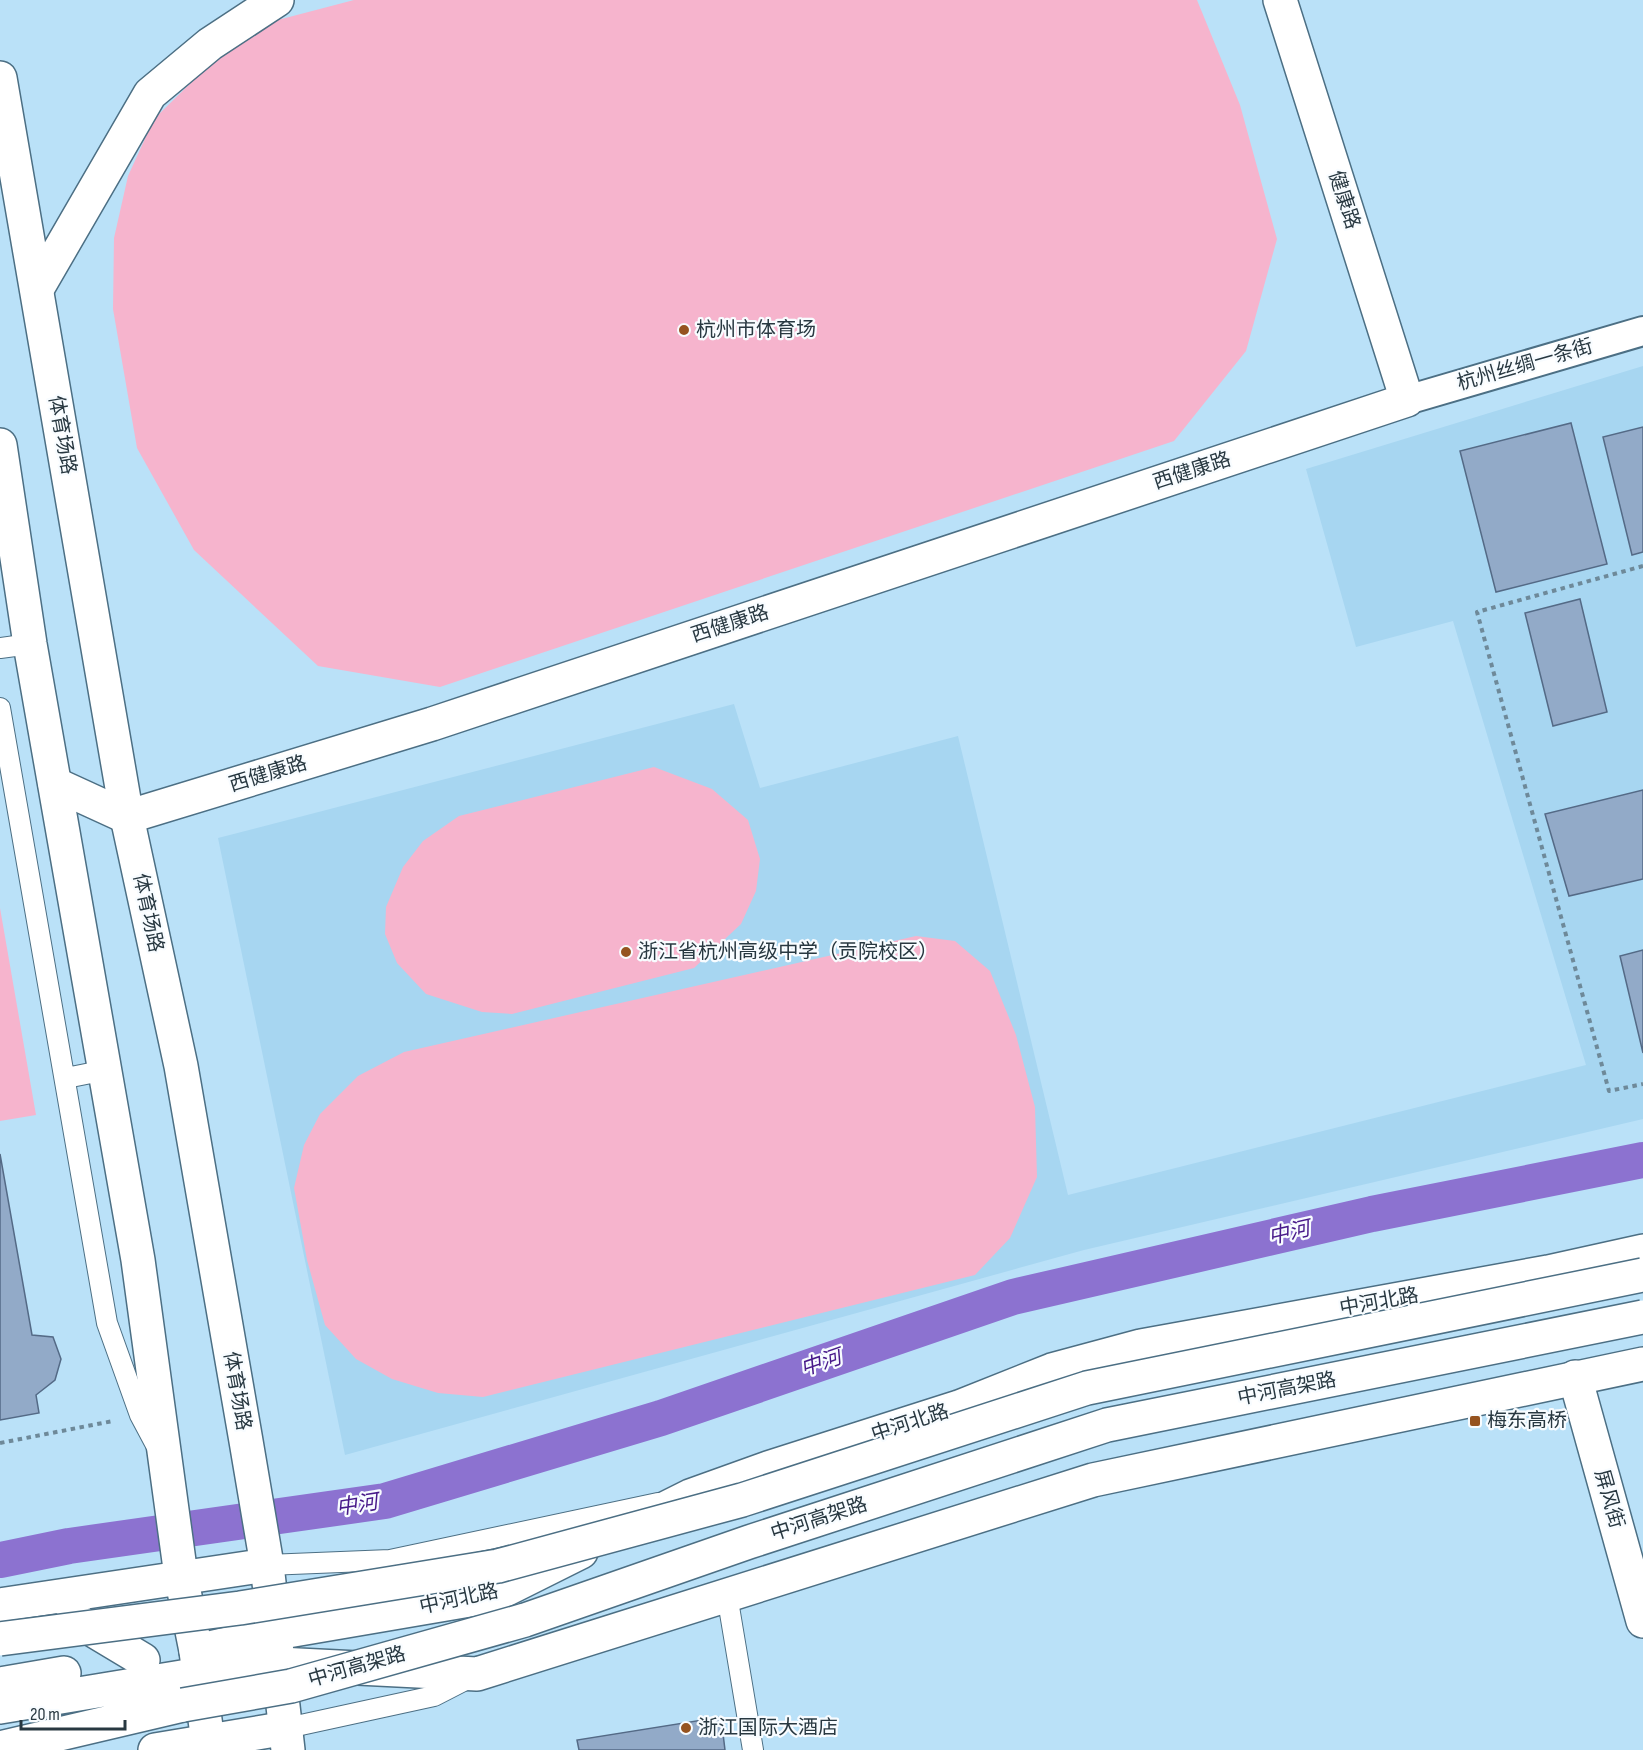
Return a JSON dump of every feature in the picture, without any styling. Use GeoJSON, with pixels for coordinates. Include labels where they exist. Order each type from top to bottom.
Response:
{"type":"FeatureCollection","features":[{"type":"Feature","properties":{"kind":"main road"},"geometry":{"type":"LineString","coordinates":[[37,289],[150,94],[210,44],[277,0]]}},
{"type":"Feature","properties":{"kind":"main road","name":"健康路"},"geometry":{"type":"LineString","coordinates":[[1280,0],[1407,400]]}},
{"type":"Feature","properties":{"kind":"main road","name":"体育场路"},"geometry":{"type":"LineString","coordinates":[[0,78],[127,817],[181,1066],[246,1441],[267,1565],[287,1739]]}},
{"type":"Feature","properties":{"kind":"main road","name":"西健康路"},"geometry":{"type":"LineString","coordinates":[[127,817],[432,724],[1407,400]]}},
{"type":"Feature","properties":{"kind":"main road"},"geometry":{"type":"LineString","coordinates":[[0,445],[15,646],[55,784],[106,1070],[138,1260],[181,1576],[198,1662],[209,1745]]}},
{"type":"Feature","properties":{"kind":"main road"},"geometry":{"type":"LineString","coordinates":[[55,784],[127,817]]}},
{"type":"Feature","properties":{"kind":"main road","name":"中河北路"},"geometry":{"type":"LineString","coordinates":[[198,1662],[277,1648],[494,1596],[690,1496],[768,1468],[958,1407],[1052,1370],[1141,1346],[1548,1272],[1643,1251]]}},
{"type":"Feature","properties":{"kind":"main road","name":"中河高架路"},"geometry":{"type":"LineString","coordinates":[[0,1639],[240,1608],[498,1566],[742,1500],[1087,1388],[1643,1275]]}},
{"type":"Feature","properties":{"kind":"main road","name":"中河高架路"},"geometry":{"type":"LineString","coordinates":[[0,1735],[291,1686],[525,1620],[749,1542],[1107,1425],[1643,1317]]}},
{"type":"Feature","properties":{"kind":"main road","name":"中河北路"},"geometry":{"type":"LineString","coordinates":[[277,1648],[477,1674],[1093,1480],[1643,1364]]}},
{"type":"Feature","properties":{"kind":"main road","name":"屏风街"},"geometry":{"type":"LineString","coordinates":[[1575,1377],[1643,1621]]}},
{"type":"Feature","properties":{"kind":"main road"},"geometry":{"type":"LineString","coordinates":[[0,1605],[181,1576],[267,1565]]}},
{"type":"Feature","properties":{"kind":"main road"},"geometry":{"type":"LineString","coordinates":[[42,1599],[143,1660]]}},
{"type":"Feature","properties":{"kind":"main road"},"geometry":{"type":"LineString","coordinates":[[0,1684],[143,1660],[198,1662]]}},
{"type":"Feature","properties":{"kind":"main road"},"geometry":{"type":"LineString","coordinates":[[0,1707],[198,1662]]}},
{"type":"Feature","properties":{"kind":"main road"},"geometry":{"type":"LineString","coordinates":[[0,1748],[183,1705]]}},
{"type":"Feature","properties":{"kind":"main road"},"geometry":{"type":"LineString","coordinates":[[155,1750],[287,1739]]}},
{"type":"Feature","properties":{"kind":"street","name":"杭州丝绸一条街"},"geometry":{"type":"LineString","coordinates":[[1407,400],[1643,330]]}},
{"type":"Feature","properties":{"kind":"lane"},"geometry":{"type":"LineString","coordinates":[[0,708],[107,1323],[140,1415],[165,1461]]}},
{"type":"Feature","properties":{"kind":"lane"},"geometry":{"type":"LineString","coordinates":[[66,1078],[106,1070]]}},
{"type":"Feature","properties":{"kind":"lane"},"geometry":{"type":"LineString","coordinates":[[267,1565],[390,1560],[690,1496]]}},
{"type":"Feature","properties":{"kind":"lane"},"geometry":{"type":"LineString","coordinates":[[728,1595],[753,1750]]}},
{"type":"Feature","properties":{"kind":"lane"},"geometry":{"type":"LineString","coordinates":[[287,1739],[434,1696],[477,1674]]}},
{"type":"Feature","properties":{"kind":"path"},"geometry":{"type":"LineString","coordinates":[[1643,566],[1477,612],[1609,1091],[1643,1084]]}},
{"type":"Feature","properties":{"kind":"path"},"geometry":{"type":"LineString","coordinates":[[0,1443],[140,1415]]}},
{"type":"Feature","properties":{"kind":"shaded area","name":"杭州市体育场"},"geometry":{"type":"Polygon","coordinates":[[[354,0],[1197,0],[1240,105],[1277,239],[1246,351],[1174,441],[440,687],[318,666],[194,550],[137,448],[113,309],[114,238],[128,176],[154,119],[209,65],[274,21],[354,0]]]}},
{"type":"Feature","properties":{"kind":"shaded area","name":"浙江省杭州高级中学（贡院校区）"},"geometry":{"type":"Polygon","coordinates":[[[1643,366],[1643,1119],[1084,1250],[345,1455],[218,838],[734,704],[760,788],[958,736],[1068,1195],[1586,1065],[1453,621],[1356,647],[1306,469],[1643,366]]]}},
{"type":"Feature","properties":{"kind":"shaded area"},"geometry":{"type":"Polygon","coordinates":[[[654,767],[712,789],[748,820],[760,859],[756,891],[741,924],[694,968],[512,1014],[482,1012],[426,994],[397,963],[385,934],[386,907],[403,867],[423,841],[459,816],[654,767]]]}},
{"type":"Feature","properties":{"kind":"shaded area"},"geometry":{"type":"Polygon","coordinates":[[[0,908],[36,1115],[0,1121],[0,908]]]}},
{"type":"Feature","properties":{"kind":"shaded area"},"geometry":{"type":"Polygon","coordinates":[[[916,936],[955,941],[990,971],[1016,1035],[1035,1107],[1037,1177],[1010,1238],[975,1275],[483,1397],[438,1393],[392,1379],[356,1359],[325,1325],[307,1260],[294,1188],[304,1145],[320,1114],[358,1076],[404,1052],[916,936]]]}},
{"type":"Feature","properties":{"kind":"building"},"geometry":{"type":"Polygon","coordinates":[[[1571,423],[1607,564],[1496,592],[1460,451],[1571,423]]]}},
{"type":"Feature","properties":{"kind":"building"},"geometry":{"type":"Polygon","coordinates":[[[1643,427],[1643,552],[1632,555],[1603,437],[1643,427]]]}},
{"type":"Feature","properties":{"kind":"building"},"geometry":{"type":"Polygon","coordinates":[[[1580,599],[1607,712],[1553,726],[1525,613],[1580,599]]]}},
{"type":"Feature","properties":{"kind":"building"},"geometry":{"type":"Polygon","coordinates":[[[1643,790],[1643,879],[1569,896],[1545,814],[1643,790]]]}},
{"type":"Feature","properties":{"kind":"building"},"geometry":{"type":"Polygon","coordinates":[[[1643,950],[1643,1053],[1620,956],[1643,950]]]}},
{"type":"Feature","properties":{"kind":"building"},"geometry":{"type":"Polygon","coordinates":[[[0,1154],[32,1335],[53,1337],[61,1359],[55,1380],[36,1395],[39,1413],[0,1420],[0,1154]]]}},
{"type":"Feature","properties":{"kind":"building","name":"浙江国际大酒店"},"geometry":{"type":"Polygon","coordinates":[[[721,1717],[725,1750],[579,1750],[577,1740],[721,1717]]]}},
{"type":"Feature","properties":{"kind":"waterway","name":"中河"},"geometry":{"type":"LineString","coordinates":[[0,1560],[69,1546],[385,1501],[661,1418],[1013,1297],[1372,1214],[1643,1160]]}},
{"type":"Feature","properties":{"kind":"place","name":"杭州市体育场"},"geometry":{"type":"Point","coordinates":[684,330]}},
{"type":"Feature","properties":{"kind":"place","name":"浙江省杭州高级中学（贡院校区）"},"geometry":{"type":"Point","coordinates":[626,952]}},
{"type":"Feature","properties":{"kind":"place","name":"梅东高桥"},"geometry":{"type":"Point","coordinates":[1475,1421]}},
{"type":"Feature","properties":{"kind":"place","name":"浙江国际大酒店"},"geometry":{"type":"Point","coordinates":[686,1728]}}]}
